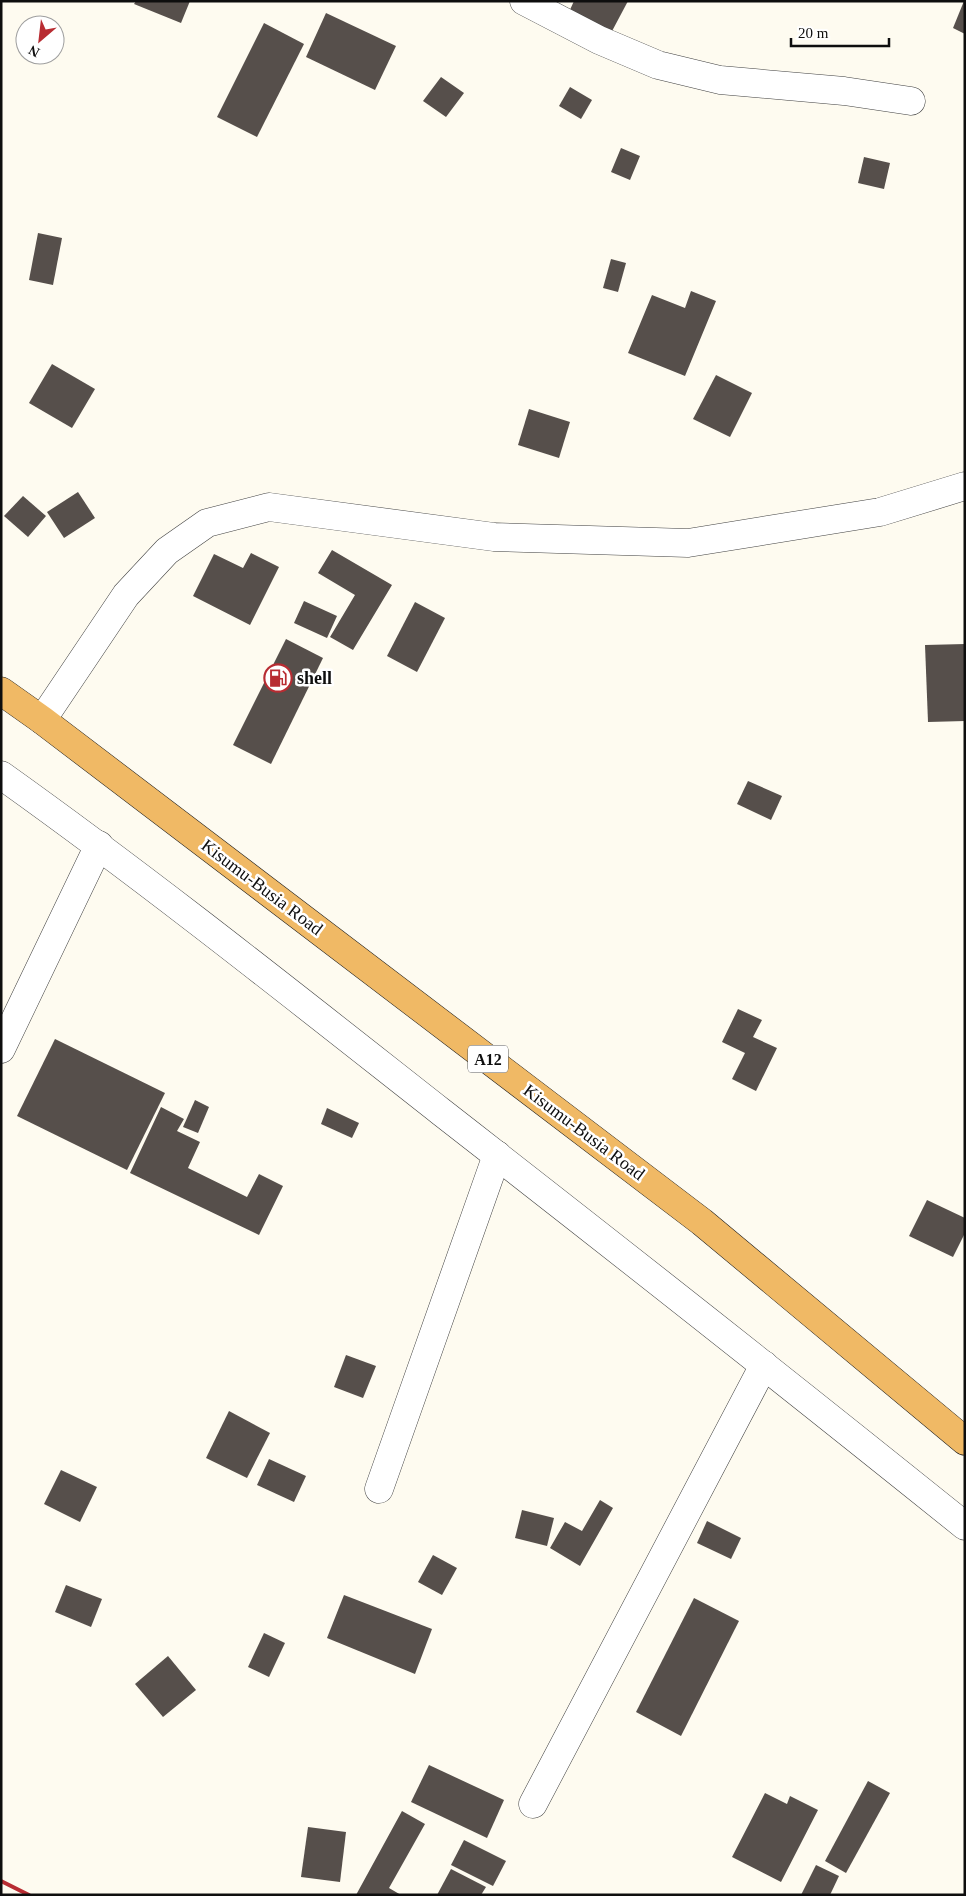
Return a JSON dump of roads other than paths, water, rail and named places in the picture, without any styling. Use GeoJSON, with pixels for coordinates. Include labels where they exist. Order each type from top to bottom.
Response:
{"type":"FeatureCollection","features":[{"type":"Feature","properties":{"kind":"highway","name":"Kisumu-Busia Road"},"geometry":{"type":"LineString","coordinates":[[1,691],[42,720],[702,1222],[965,1441]]}},
{"type":"Feature","properties":{"kind":"street"},"geometry":{"type":"LineString","coordinates":[[524,1],[599,40],[658,65],[720,80],[844,91],[911,101]]}},
{"type":"Feature","properties":{"kind":"street"},"geometry":{"type":"LineString","coordinates":[[42,720],[126,595],[166,551],[207,524],[269,507],[494,538],[688,543],[880,512],[965,486]]}},
{"type":"Feature","properties":{"kind":"street"},"geometry":{"type":"LineString","coordinates":[[1,775],[99,845],[497,1155],[965,1526]]}},
{"type":"Feature","properties":{"kind":"street"},"geometry":{"type":"LineString","coordinates":[[1,1049],[99,845]]}},
{"type":"Feature","properties":{"kind":"street"},"geometry":{"type":"LineString","coordinates":[[379,1489],[497,1155]]}},
{"type":"Feature","properties":{"kind":"street"},"geometry":{"type":"LineString","coordinates":[[533,1804],[764,1365]]}},
{"type":"Feature","properties":{"kind":"railway"},"geometry":{"type":"LineString","coordinates":[[1,1881],[29,1895]]}},
{"type":"Feature","properties":{"kind":"place","name":"shell"},"geometry":{"type":"Point","coordinates":[278,678]}}]}
